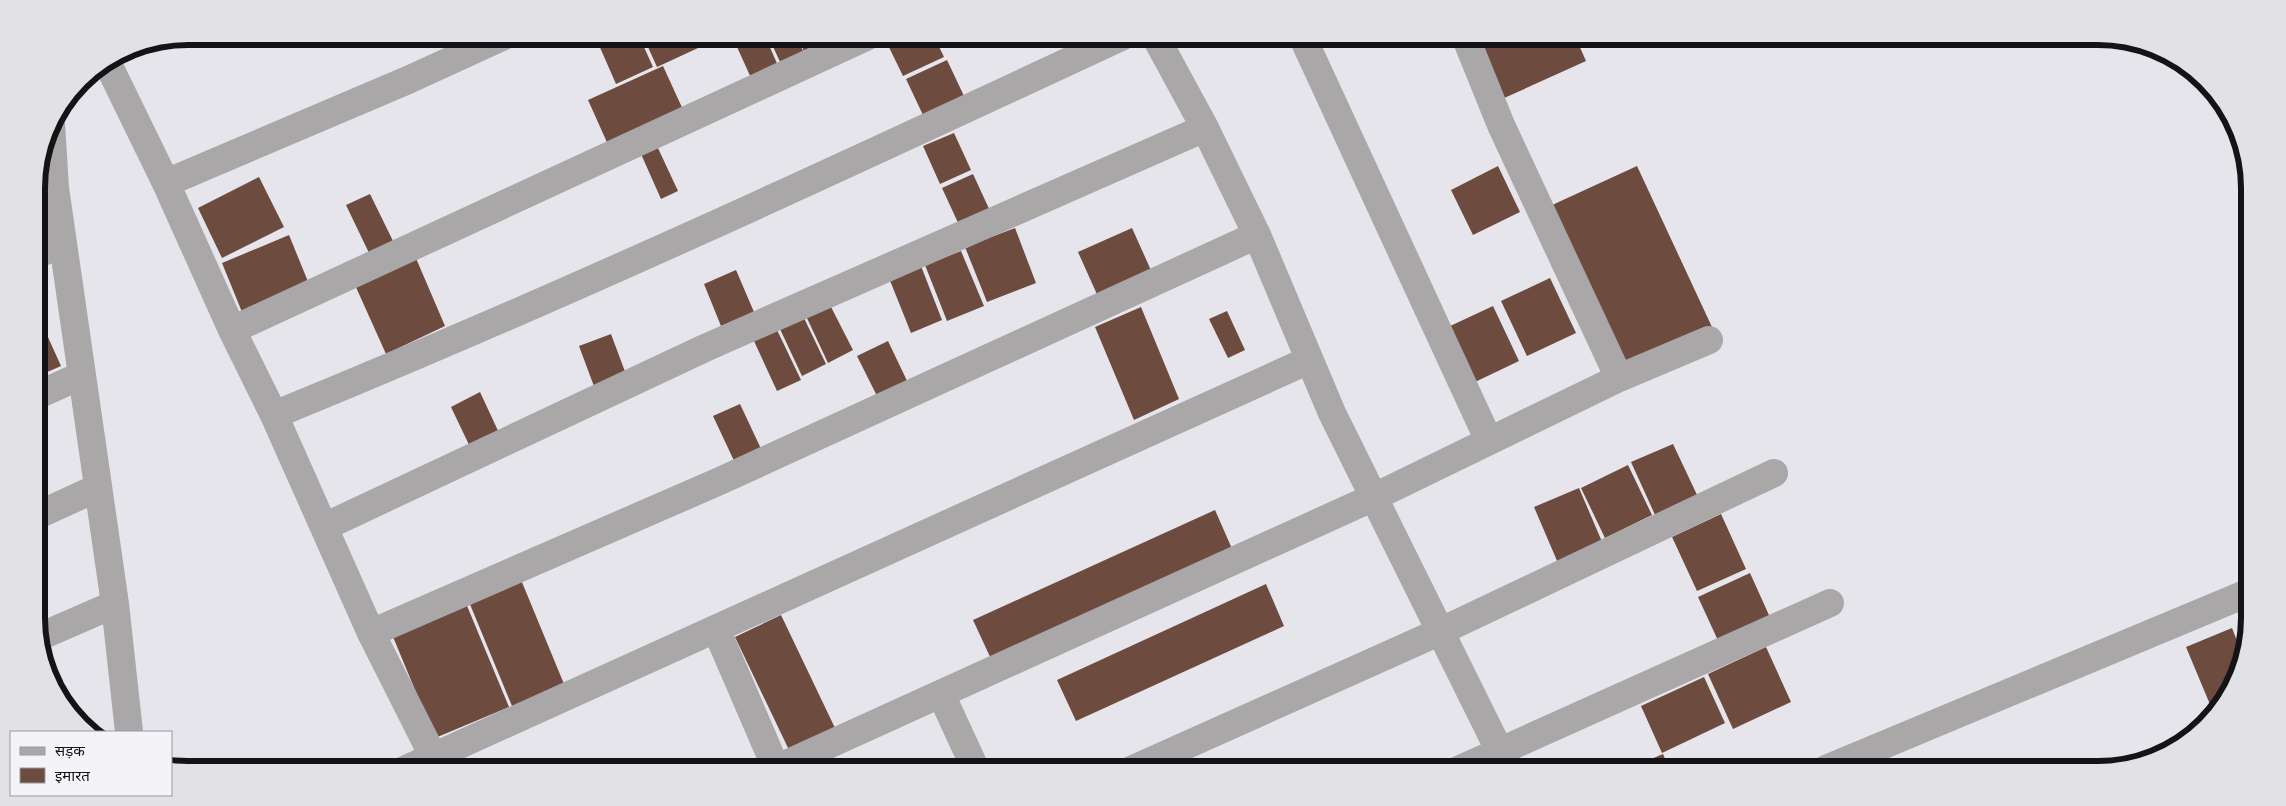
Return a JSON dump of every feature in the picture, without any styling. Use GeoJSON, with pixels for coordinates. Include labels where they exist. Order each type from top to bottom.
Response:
{"type":"FeatureCollection","features":[{"type":"Feature","properties":{"kind":"street"},"geometry":{"type":"LineString","coordinates":[[166,183],[408,80],[484,45]]}},
{"type":"Feature","properties":{"kind":"street"},"geometry":{"type":"LineString","coordinates":[[232,330],[849,45]]}},
{"type":"Feature","properties":{"kind":"street"},"geometry":{"type":"LineString","coordinates":[[274,415],[564,291],[801,186],[1104,45]]}},
{"type":"Feature","properties":{"kind":"street"},"geometry":{"type":"LineString","coordinates":[[1160,45],[1205,128],[1257,235],[1309,360],[1372,498],[1504,760],[1830,603]]}},
{"type":"Feature","properties":{"kind":"street"},"geometry":{"type":"LineString","coordinates":[[1306,45],[1488,441]]}},
{"type":"Feature","properties":{"kind":"street"},"geometry":{"type":"LineString","coordinates":[[1469,45],[1501,124],[1619,378]]}},
{"type":"Feature","properties":{"kind":"street"},"geometry":{"type":"LineString","coordinates":[[110,69],[166,183],[232,330],[274,415],[371,633],[435,761]]}},
{"type":"Feature","properties":{"kind":"street"},"geometry":{"type":"LineString","coordinates":[[324,527],[705,348],[1205,128]]}},
{"type":"Feature","properties":{"kind":"street"},"geometry":{"type":"LineString","coordinates":[[52,144],[55,188],[62,243],[80,376],[115,604],[129,731]]}},
{"type":"Feature","properties":{"kind":"street"},"geometry":{"type":"LineString","coordinates":[[371,633],[722,480],[1257,235]]}},
{"type":"Feature","properties":{"kind":"street"},"geometry":{"type":"LineString","coordinates":[[45,251],[62,243]]}},
{"type":"Feature","properties":{"kind":"street"},"geometry":{"type":"LineString","coordinates":[[792,761],[1372,498],[1619,378],[1709,340]]}},
{"type":"Feature","properties":{"kind":"street"},"geometry":{"type":"LineString","coordinates":[[440,761],[716,628],[1309,360]]}},
{"type":"Feature","properties":{"kind":"street"},"geometry":{"type":"LineString","coordinates":[[45,392],[80,376]]}},
{"type":"Feature","properties":{"kind":"street"},"geometry":{"type":"LineString","coordinates":[[1151,761],[1439,632],[1774,473]]}},
{"type":"Feature","properties":{"kind":"street"},"geometry":{"type":"LineString","coordinates":[[45,512],[98,488]]}},
{"type":"Feature","properties":{"kind":"street"},"geometry":{"type":"LineString","coordinates":[[1847,761],[2241,596]]}},
{"type":"Feature","properties":{"kind":"street"},"geometry":{"type":"LineString","coordinates":[[46,634],[115,604]]}},
{"type":"Feature","properties":{"kind":"street"},"geometry":{"type":"LineString","coordinates":[[716,628],[771,761]]}},
{"type":"Feature","properties":{"kind":"street"},"geometry":{"type":"LineString","coordinates":[[941,694],[972,761]]}},
{"type":"Feature","properties":{"kind":"building"},"geometry":{"type":"Polygon","coordinates":[[[599,45],[643,45],[653,67],[616,84],[599,45]]]}},
{"type":"Feature","properties":{"kind":"building"},"geometry":{"type":"Polygon","coordinates":[[[647,45],[705,45],[657,67],[647,45]]]}},
{"type":"Feature","properties":{"kind":"building"},"geometry":{"type":"Polygon","coordinates":[[[736,45],[769,45],[779,68],[752,80],[736,45]]]}},
{"type":"Feature","properties":{"kind":"building"},"geometry":{"type":"Polygon","coordinates":[[[772,45],[800,45],[805,55],[782,66],[772,45]]]}},
{"type":"Feature","properties":{"kind":"building"},"geometry":{"type":"Polygon","coordinates":[[[801,45],[833,45],[806,57],[801,45]]]}},
{"type":"Feature","properties":{"kind":"building"},"geometry":{"type":"Polygon","coordinates":[[[888,45],[938,45],[944,57],[903,76],[888,45]]]}},
{"type":"Feature","properties":{"kind":"building"},"geometry":{"type":"Polygon","coordinates":[[[1478,45],[1579,45],[1586,61],[1502,99],[1478,45]]]}},
{"type":"Feature","properties":{"kind":"building"},"geometry":{"type":"Polygon","coordinates":[[[947,60],[964,96],[923,115],[906,79],[947,60]]]}},
{"type":"Feature","properties":{"kind":"building"},"geometry":{"type":"Polygon","coordinates":[[[663,66],[685,114],[610,149],[588,100],[663,66]]]}},
{"type":"Feature","properties":{"kind":"building"},"geometry":{"type":"Polygon","coordinates":[[[954,133],[971,170],[940,184],[923,146],[954,133]]]}},
{"type":"Feature","properties":{"kind":"building"},"geometry":{"type":"Polygon","coordinates":[[[657,146],[678,191],[661,199],[641,154],[657,146]]]}},
{"type":"Feature","properties":{"kind":"building"},"geometry":{"type":"Polygon","coordinates":[[[1498,166],[1520,212],[1473,235],[1451,190],[1498,166]]]}},
{"type":"Feature","properties":{"kind":"building"},"geometry":{"type":"Polygon","coordinates":[[[1637,166],[1712,327],[1625,368],[1550,206],[1637,166]]]}},
{"type":"Feature","properties":{"kind":"building"},"geometry":{"type":"Polygon","coordinates":[[[973,174],[991,213],[960,227],[942,188],[973,174]]]}},
{"type":"Feature","properties":{"kind":"building"},"geometry":{"type":"Polygon","coordinates":[[[259,177],[284,227],[222,258],[198,208],[259,177]]]}},
{"type":"Feature","properties":{"kind":"building"},"geometry":{"type":"Polygon","coordinates":[[[370,194],[394,243],[370,255],[346,205],[370,194]]]}},
{"type":"Feature","properties":{"kind":"building"},"geometry":{"type":"Polygon","coordinates":[[[1015,228],[1036,283],[987,302],[965,247],[1015,228]]]}},
{"type":"Feature","properties":{"kind":"building"},"geometry":{"type":"Polygon","coordinates":[[[1132,228],[1154,277],[1100,301],[1078,252],[1132,228]]]}},
{"type":"Feature","properties":{"kind":"building"},"geometry":{"type":"Polygon","coordinates":[[[289,235],[309,284],[242,312],[222,263],[289,235]]]}},
{"type":"Feature","properties":{"kind":"building"},"geometry":{"type":"Polygon","coordinates":[[[961,251],[984,306],[947,321],[925,265],[961,251]]]}},
{"type":"Feature","properties":{"kind":"building"},"geometry":{"type":"Polygon","coordinates":[[[415,256],[445,326],[386,354],[355,285],[415,256]]]}},
{"type":"Feature","properties":{"kind":"building"},"geometry":{"type":"Polygon","coordinates":[[[921,266],[942,320],[911,333],[889,278],[921,266]]]}},
{"type":"Feature","properties":{"kind":"building"},"geometry":{"type":"Polygon","coordinates":[[[736,270],[754,312],[721,326],[704,284],[736,270]]]}},
{"type":"Feature","properties":{"kind":"building"},"geometry":{"type":"Polygon","coordinates":[[[1550,278],[1576,333],[1527,356],[1501,301],[1550,278]]]}},
{"type":"Feature","properties":{"kind":"building"},"geometry":{"type":"Polygon","coordinates":[[[830,305],[853,350],[828,363],[806,316],[830,305]]]}},
{"type":"Feature","properties":{"kind":"building"},"geometry":{"type":"Polygon","coordinates":[[[1493,306],[1519,361],[1475,382],[1448,327],[1493,306]]]}},
{"type":"Feature","properties":{"kind":"building"},"geometry":{"type":"Polygon","coordinates":[[[1141,307],[1179,399],[1134,420],[1095,327],[1141,307]]]}},
{"type":"Feature","properties":{"kind":"building"},"geometry":{"type":"Polygon","coordinates":[[[1227,311],[1245,350],[1228,358],[1209,319],[1227,311]]]}},
{"type":"Feature","properties":{"kind":"building"},"geometry":{"type":"Polygon","coordinates":[[[804,318],[826,364],[802,376],[780,329],[804,318]]]}},
{"type":"Feature","properties":{"kind":"building"},"geometry":{"type":"Polygon","coordinates":[[[45,330],[61,366],[45,373],[45,330]]]}},
{"type":"Feature","properties":{"kind":"building"},"geometry":{"type":"Polygon","coordinates":[[[777,330],[801,380],[777,391],[754,341],[777,330]]]}},
{"type":"Feature","properties":{"kind":"building"},"geometry":{"type":"Polygon","coordinates":[[[611,334],[627,377],[595,389],[579,346],[611,334]]]}},
{"type":"Feature","properties":{"kind":"building"},"geometry":{"type":"Polygon","coordinates":[[[888,341],[909,385],[879,400],[857,356],[888,341]]]}},
{"type":"Feature","properties":{"kind":"building"},"geometry":{"type":"Polygon","coordinates":[[[480,392],[500,435],[471,449],[451,407],[480,392]]]}},
{"type":"Feature","properties":{"kind":"building"},"geometry":{"type":"Polygon","coordinates":[[[740,404],[763,453],[736,465],[713,416],[740,404]]]}},
{"type":"Feature","properties":{"kind":"building"},"geometry":{"type":"Polygon","coordinates":[[[1673,444],[1698,497],[1656,517],[1631,462],[1673,444]]]}},
{"type":"Feature","properties":{"kind":"building"},"geometry":{"type":"Polygon","coordinates":[[[1628,465],[1652,515],[1605,538],[1581,488],[1628,465]]]}},
{"type":"Feature","properties":{"kind":"building"},"geometry":{"type":"Polygon","coordinates":[[[1579,488],[1603,544],[1558,563],[1534,507],[1579,488]]]}},
{"type":"Feature","properties":{"kind":"building"},"geometry":{"type":"Polygon","coordinates":[[[1215,510],[1233,551],[992,661],[973,620],[1215,510]]]}},
{"type":"Feature","properties":{"kind":"building"},"geometry":{"type":"Polygon","coordinates":[[[1721,514],[1746,569],[1697,591],[1672,537],[1721,514]]]}},
{"type":"Feature","properties":{"kind":"building"},"geometry":{"type":"Polygon","coordinates":[[[1750,573],[1773,624],[1721,647],[1698,597],[1750,573]]]}},
{"type":"Feature","properties":{"kind":"building"},"geometry":{"type":"Polygon","coordinates":[[[519,575],[564,684],[512,706],[467,597],[519,575]]]}},
{"type":"Feature","properties":{"kind":"building"},"geometry":{"type":"Polygon","coordinates":[[[1266,584],[1284,626],[1076,721],[1057,680],[1266,584]]]}},
{"type":"Feature","properties":{"kind":"building"},"geometry":{"type":"Polygon","coordinates":[[[465,601],[509,707],[435,738],[391,632],[465,601]]]}},
{"type":"Feature","properties":{"kind":"building"},"geometry":{"type":"Polygon","coordinates":[[[781,615],[835,728],[789,750],[735,637],[781,615]]]}},
{"type":"Feature","properties":{"kind":"building"},"geometry":{"type":"Polygon","coordinates":[[[2232,628],[2238,644],[2236,655],[2222,689],[2210,705],[2186,647],[2232,628]]]}},
{"type":"Feature","properties":{"kind":"building"},"geometry":{"type":"Polygon","coordinates":[[[1766,647],[1791,702],[1733,729],[1708,674],[1766,647]]]}},
{"type":"Feature","properties":{"kind":"building"},"geometry":{"type":"Polygon","coordinates":[[[1704,677],[1725,723],[1662,753],[1641,706],[1704,677]]]}},
{"type":"Feature","properties":{"kind":"building"},"geometry":{"type":"Polygon","coordinates":[[[1663,754],[1666,761],[1647,761],[1663,754]]]}}]}
